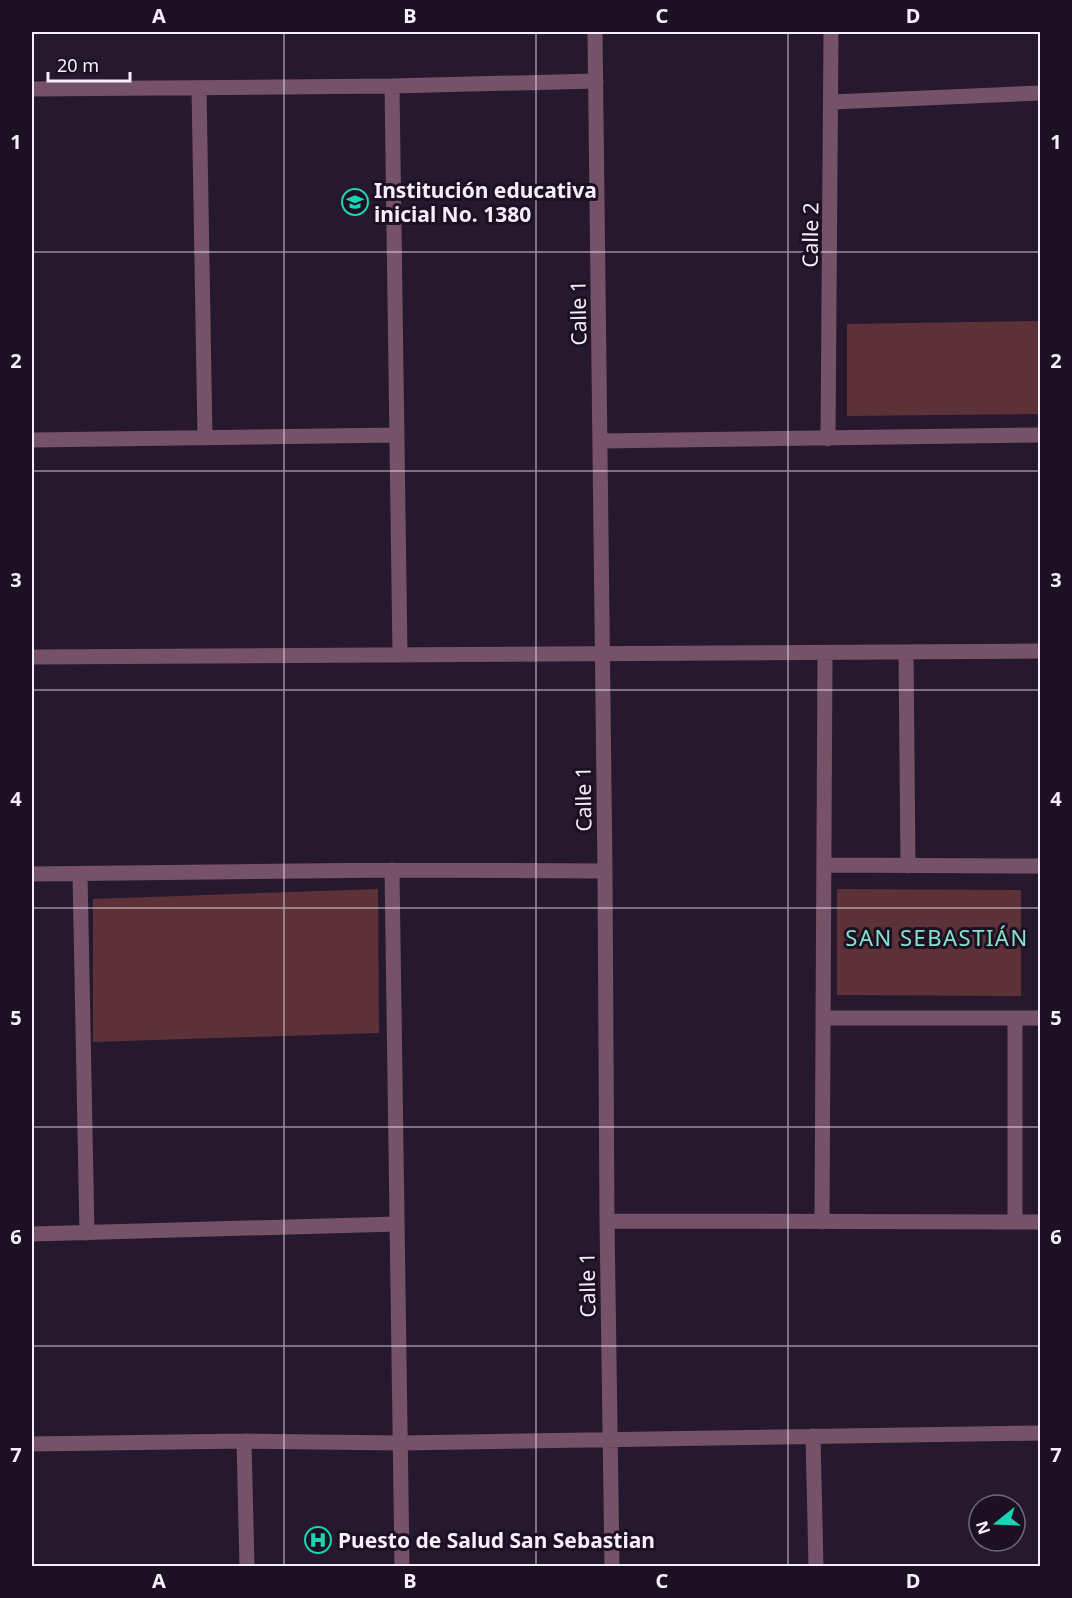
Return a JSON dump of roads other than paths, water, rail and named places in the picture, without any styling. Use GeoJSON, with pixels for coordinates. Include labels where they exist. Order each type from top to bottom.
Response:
{"type":"FeatureCollection","features":[{"type":"Feature","properties":{"kind":"street","name":"Calle 1"},"geometry":{"type":"LineString","coordinates":[[595,32],[612,1566]]}},
{"type":"Feature","properties":{"kind":"street","name":"Calle 2"},"geometry":{"type":"LineString","coordinates":[[828,439],[831,32]]}},
{"type":"Feature","properties":{"kind":"street"},"geometry":{"type":"LineString","coordinates":[[32,89],[392,86],[596,81]]}},
{"type":"Feature","properties":{"kind":"street"},"geometry":{"type":"LineString","coordinates":[[392,86],[400,656]]}},
{"type":"Feature","properties":{"kind":"street"},"geometry":{"type":"LineString","coordinates":[[199,88],[205,438]]}},
{"type":"Feature","properties":{"kind":"street"},"geometry":{"type":"LineString","coordinates":[[832,102],[1041,93]]}},
{"type":"Feature","properties":{"kind":"street"},"geometry":{"type":"LineString","coordinates":[[32,440],[397,435]]}},
{"type":"Feature","properties":{"kind":"street"},"geometry":{"type":"LineString","coordinates":[[601,441],[1041,435]]}},
{"type":"Feature","properties":{"kind":"street"},"geometry":{"type":"LineString","coordinates":[[32,657],[1041,651]]}},
{"type":"Feature","properties":{"kind":"street"},"geometry":{"type":"LineString","coordinates":[[822,1222],[825,652]]}},
{"type":"Feature","properties":{"kind":"street"},"geometry":{"type":"LineString","coordinates":[[906,652],[908,866]]}},
{"type":"Feature","properties":{"kind":"street"},"geometry":{"type":"LineString","coordinates":[[824,866],[1041,866]]}},
{"type":"Feature","properties":{"kind":"street"},"geometry":{"type":"LineString","coordinates":[[392,870],[402,1566]]}},
{"type":"Feature","properties":{"kind":"street"},"geometry":{"type":"LineString","coordinates":[[32,874],[392,870],[605,871]]}},
{"type":"Feature","properties":{"kind":"street"},"geometry":{"type":"LineString","coordinates":[[80,874],[87,1233]]}},
{"type":"Feature","properties":{"kind":"street"},"geometry":{"type":"LineString","coordinates":[[823,1017],[1041,1018]]}},
{"type":"Feature","properties":{"kind":"street"},"geometry":{"type":"LineString","coordinates":[[1015,1018],[1015,1222]]}},
{"type":"Feature","properties":{"kind":"street"},"geometry":{"type":"LineString","coordinates":[[607,1221],[1041,1222]]}},
{"type":"Feature","properties":{"kind":"street"},"geometry":{"type":"LineString","coordinates":[[32,1234],[397,1224]]}},
{"type":"Feature","properties":{"kind":"street"},"geometry":{"type":"LineString","coordinates":[[32,1444],[401,1443],[1041,1433]]}},
{"type":"Feature","properties":{"kind":"street"},"geometry":{"type":"LineString","coordinates":[[813,1436],[816,1566]]}},
{"type":"Feature","properties":{"kind":"street"},"geometry":{"type":"LineString","coordinates":[[244,1442],[247,1566]]}},
{"type":"Feature","properties":{"kind":"place","name":"Institución educativa inicial No. 1380"},"geometry":{"type":"Point","coordinates":[355,202]}},
{"type":"Feature","properties":{"kind":"place","name":"Puesto de Salud San Sebastian"},"geometry":{"type":"Point","coordinates":[318,1540]}},
{"type":"Feature","properties":{"kind":"district","name":"SAN SEBASTIÁN"},"geometry":{"type":"Point","coordinates":[937,937]}}]}
